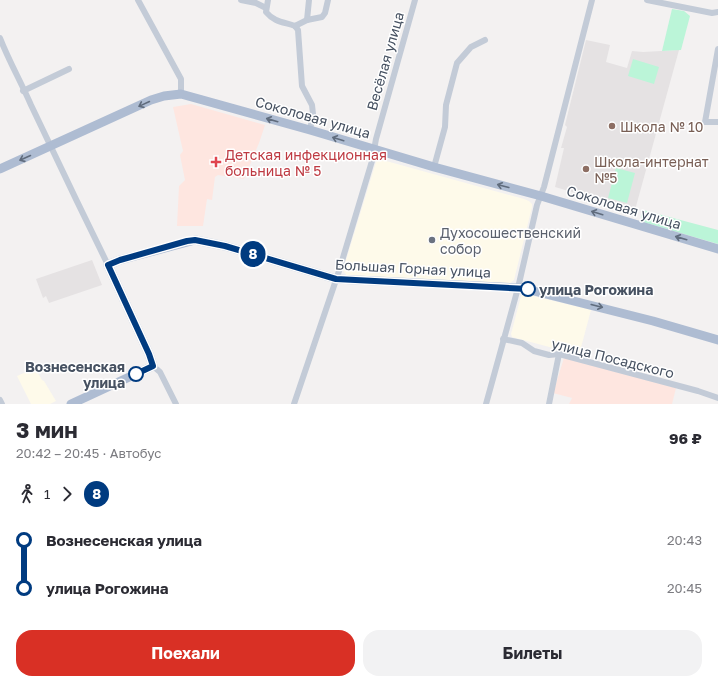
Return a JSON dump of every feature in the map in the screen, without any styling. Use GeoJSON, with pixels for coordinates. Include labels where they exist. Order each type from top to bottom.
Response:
{"type":"FeatureCollection","features":[{"type":"Feature","properties":{"kind":"main road","name":"Соколовая улица"},"geometry":{"type":"LineString","coordinates":[[0,169],[151,100],[164,96],[181,94],[540,196],[718,249]]}},
{"type":"Feature","properties":{"kind":"main road","name":"Большая Горная улица"},"geometry":{"type":"LineString","coordinates":[[108,265],[128,258],[195,240],[225,246],[336,279],[518,288],[530,290],[653,321],[718,340]]}},
{"type":"Feature","properties":{"kind":"main road"},"geometry":{"type":"LineString","coordinates":[[71,404],[153,366],[149,354],[108,265]]}},
{"type":"Feature","properties":{"kind":"street"},"geometry":{"type":"LineString","coordinates":[[138,0],[181,79],[181,94]]}},
{"type":"Feature","properties":{"kind":"street"},"geometry":{"type":"LineString","coordinates":[[241,0],[256,3],[266,8]]}},
{"type":"Feature","properties":{"kind":"street"},"geometry":{"type":"LineString","coordinates":[[268,0],[266,12],[270,17],[280,22],[295,26],[307,20],[322,17],[325,13],[328,0]]}},
{"type":"Feature","properties":{"kind":"street"},"geometry":{"type":"LineString","coordinates":[[307,20],[309,0]]}},
{"type":"Feature","properties":{"kind":"street","name":"Весёлая улица"},"geometry":{"type":"LineString","coordinates":[[294,404],[336,279],[372,161],[376,140],[415,0]]}},
{"type":"Feature","properties":{"kind":"street"},"geometry":{"type":"LineString","coordinates":[[486,404],[518,288],[540,196],[592,0]]}},
{"type":"Feature","properties":{"kind":"street"},"geometry":{"type":"LineString","coordinates":[[647,0],[712,13],[718,12]]}},
{"type":"Feature","properties":{"kind":"street"},"geometry":{"type":"LineString","coordinates":[[295,26],[298,30],[302,86],[312,105],[313,114],[310,130]]}},
{"type":"Feature","properties":{"kind":"street"},"geometry":{"type":"LineString","coordinates":[[0,38],[23,91],[108,265]]}},
{"type":"Feature","properties":{"kind":"street"},"geometry":{"type":"LineString","coordinates":[[434,167],[445,127],[446,106],[457,63],[471,47],[485,40]]}},
{"type":"Feature","properties":{"kind":"street"},"geometry":{"type":"LineString","coordinates":[[718,49],[705,122],[718,122]]}},
{"type":"Feature","properties":{"kind":"street"},"geometry":{"type":"LineString","coordinates":[[23,91],[69,69]]}},
{"type":"Feature","properties":{"kind":"street","name":"улица Посадского"},"geometry":{"type":"LineString","coordinates":[[503,339],[522,343],[534,351],[549,355],[559,354],[698,391],[718,398]]}},
{"type":"Feature","properties":{"kind":"street"},"geometry":{"type":"LineString","coordinates":[[549,404],[559,354]]}},
{"type":"Feature","properties":{"kind":"street"},"geometry":{"type":"LineString","coordinates":[[153,366],[160,372],[176,404]]}},
{"type":"Feature","properties":{"kind":"street"},"geometry":{"type":"LineString","coordinates":[[0,400],[2,404]]}},
{"type":"Feature","properties":{"kind":"shaded area","name":"Школа № 10"},"geometry":{"type":"Polygon","coordinates":[[[586,40],[610,45],[606,62],[627,68],[632,51],[643,52],[679,50],[635,210],[555,187],[564,148],[561,148],[567,127],[565,125],[586,40]]]}},
{"type":"Feature","properties":{"kind":"shaded area","name":"Детская инфекционная больница № 5"},"geometry":{"type":"Polygon","coordinates":[[[191,104],[265,125],[244,179],[218,175],[215,177],[212,200],[207,199],[203,226],[177,226],[179,186],[185,180],[180,155],[183,151],[173,107],[191,104]]]}},
{"type":"Feature","properties":{"kind":"shaded area"},"geometry":{"type":"Polygon","coordinates":[[[379,159],[529,201],[532,204],[532,207],[514,280],[510,283],[347,276],[343,270],[376,162],[379,159]]]}},
{"type":"Feature","properties":{"kind":"shaded area"},"geometry":{"type":"Polygon","coordinates":[[[92,260],[102,285],[49,303],[46,296],[43,298],[36,279],[92,260]]]}},
{"type":"Feature","properties":{"kind":"shaded area"},"geometry":{"type":"Polygon","coordinates":[[[525,294],[591,310],[579,355],[512,337],[511,334],[521,296],[525,294]]]}},
{"type":"Feature","properties":{"kind":"shaded area"},"geometry":{"type":"Polygon","coordinates":[[[564,358],[676,388],[672,404],[569,404],[572,398],[553,393],[564,358]]]}},
{"type":"Feature","properties":{"kind":"shaded area"},"geometry":{"type":"Polygon","coordinates":[[[35,368],[56,401],[50,404],[31,404],[17,376],[35,368]]]}},
{"type":"Feature","properties":{"kind":"green space"},"geometry":{"type":"Polygon","coordinates":[[[672,9],[684,11],[690,16],[681,50],[662,51],[672,9]]]}},
{"type":"Feature","properties":{"kind":"green space"},"geometry":{"type":"Polygon","coordinates":[[[633,59],[659,67],[654,84],[628,76],[633,59]]]}},
{"type":"Feature","properties":{"kind":"green space"},"geometry":{"type":"Polygon","coordinates":[[[616,168],[635,173],[627,203],[608,198],[616,168]]]}},
{"type":"Feature","properties":{"kind":"green space"},"geometry":{"type":"Polygon","coordinates":[[[643,210],[718,230],[718,244],[643,222],[641,216],[643,210]]]}},
{"type":"Feature","properties":{"kind":"bus line","name":"8"},"geometry":{"type":"LineString","coordinates":[[136,374],[153,366],[149,354],[108,265],[120,260],[187,241],[195,240],[225,246],[328,277],[343,280],[528,289]]}},
{"type":"Feature","properties":{"kind":"place","name":"Школа № 10"},"geometry":{"type":"Point","coordinates":[612,126]}},
{"type":"Feature","properties":{"kind":"place","name":"Детская инфекционная больница № 5"},"geometry":{"type":"Point","coordinates":[216,162]}},
{"type":"Feature","properties":{"kind":"place","name":"Школа-интернат №5"},"geometry":{"type":"Point","coordinates":[586,169]}},
{"type":"Feature","properties":{"kind":"place","name":"Духосошественский собор"},"geometry":{"type":"Point","coordinates":[432,240]}},
{"type":"Feature","properties":{"kind":"place","name":"улица Рогожина"},"geometry":{"type":"Point","coordinates":[528,289]}},
{"type":"Feature","properties":{"kind":"place","name":"Вознесенская улица"},"geometry":{"type":"Point","coordinates":[136,374]}}]}
